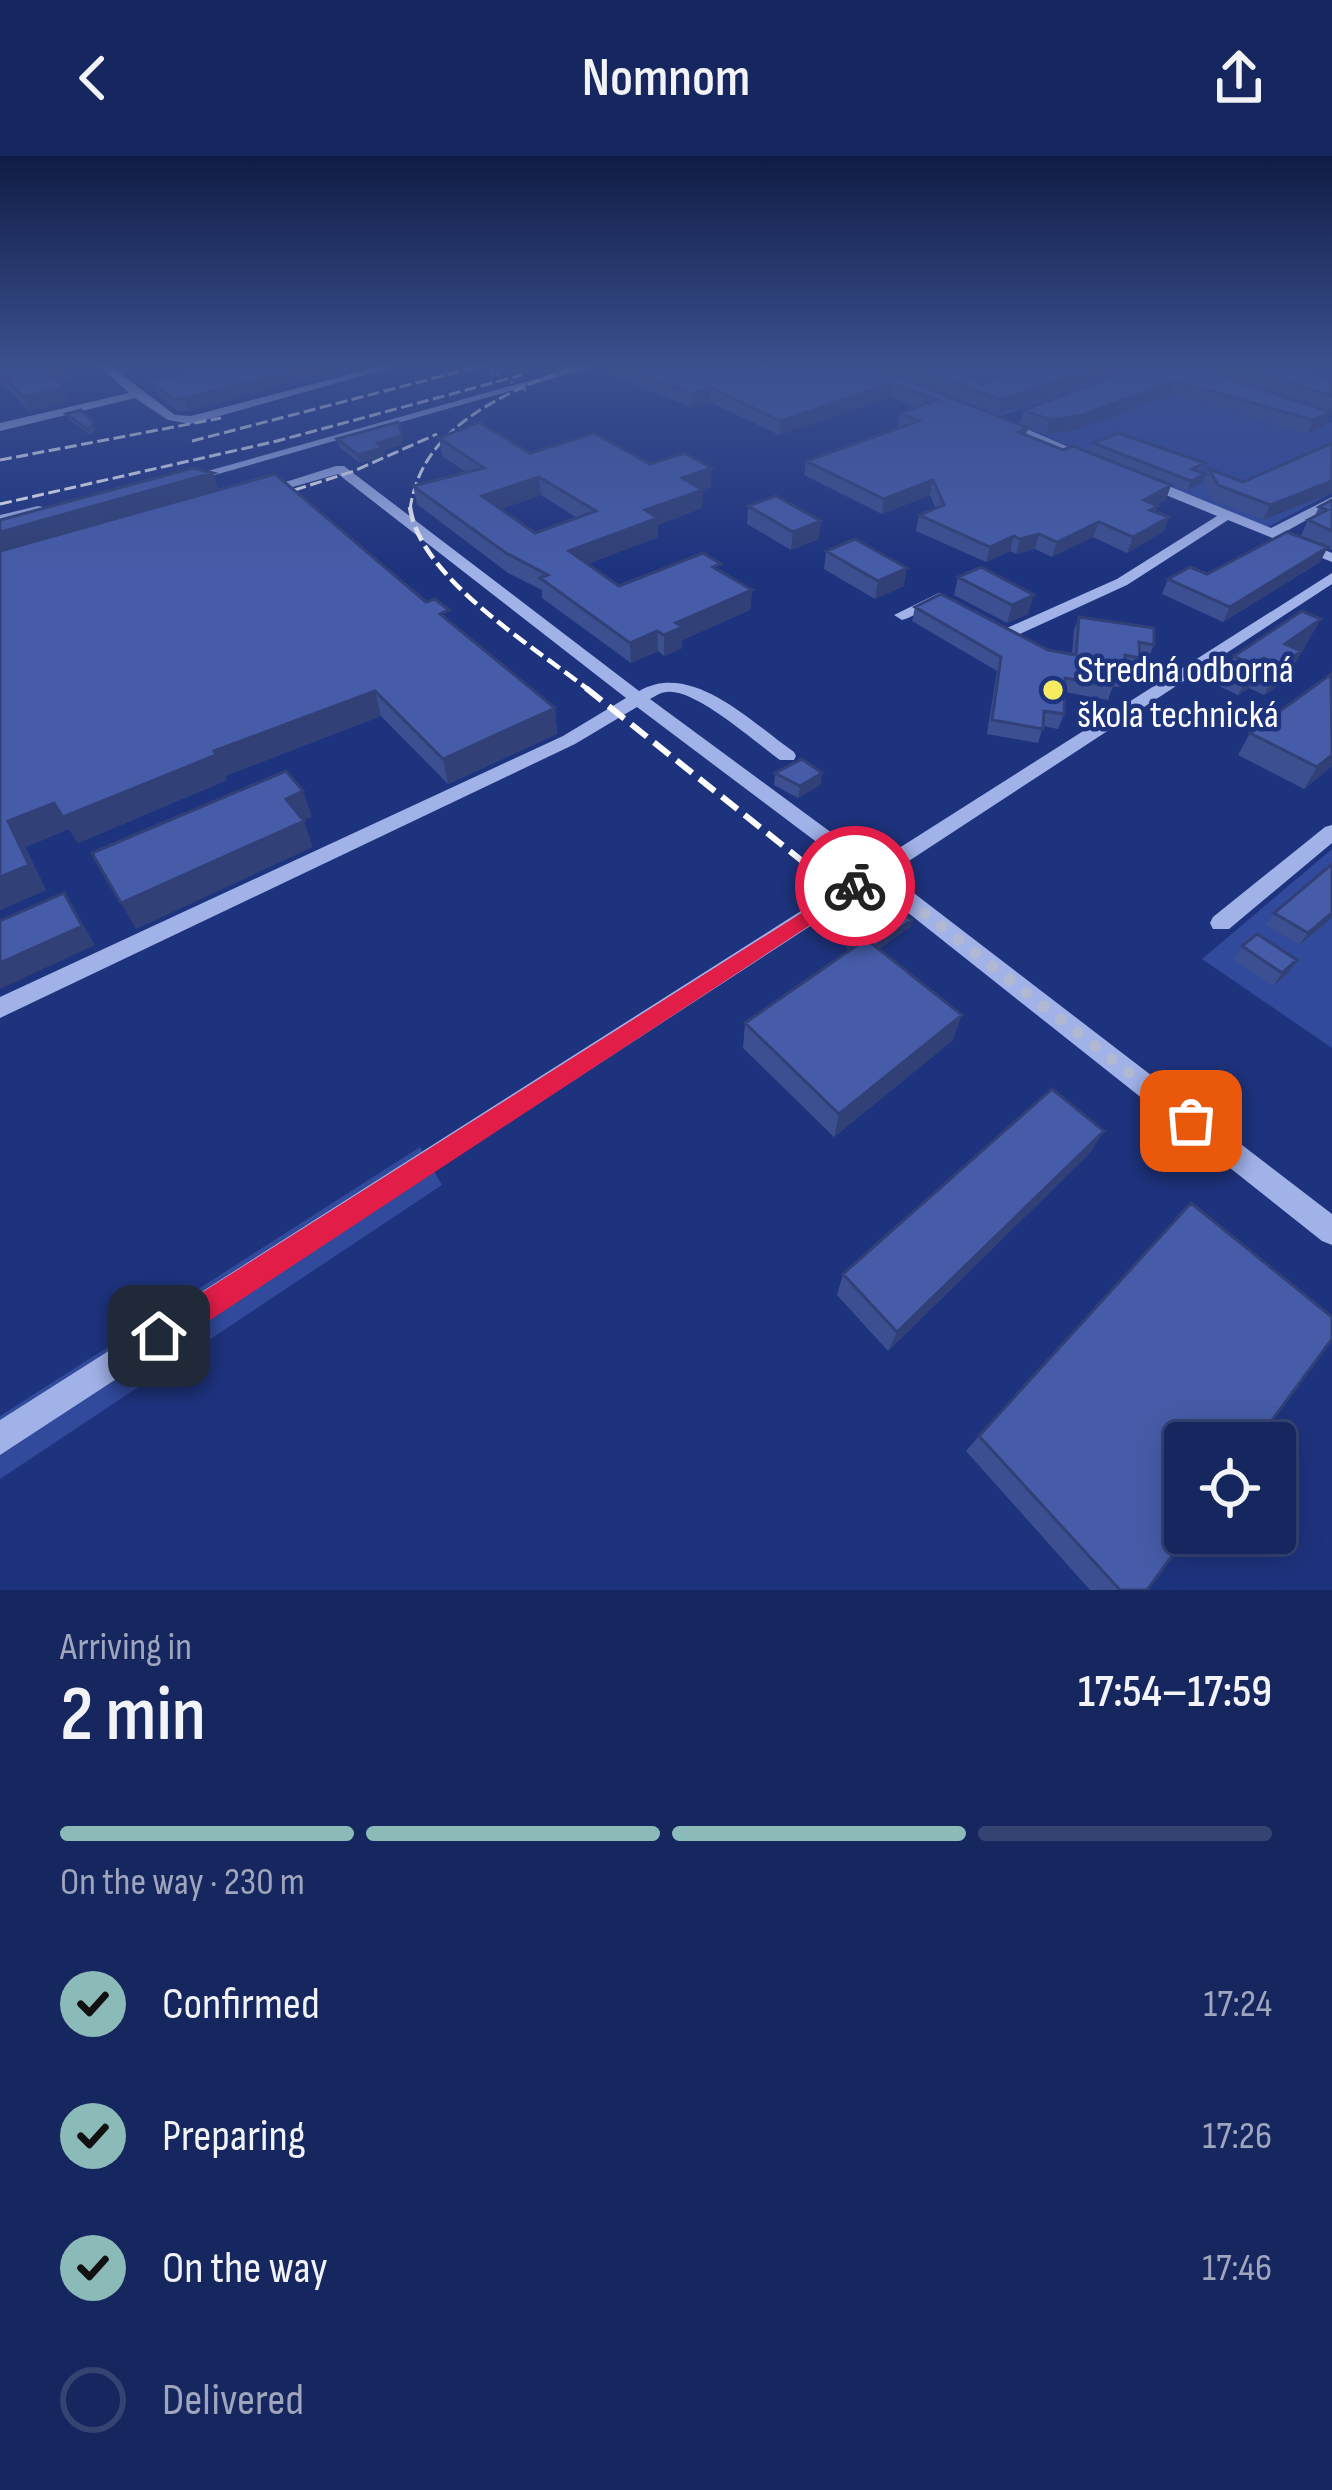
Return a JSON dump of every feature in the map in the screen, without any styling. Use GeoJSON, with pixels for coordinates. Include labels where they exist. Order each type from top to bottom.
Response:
{"type":"FeatureCollection","features":[{"type":"Feature","properties":{"kind":"street"},"geometry":{"type":"LineString","coordinates":[[177,482],[350,434]]}},
{"type":"Feature","properties":{"kind":"street"},"geometry":{"type":"LineString","coordinates":[[1031,434],[1104,464]]}},
{"type":"Feature","properties":{"kind":"street"},"geometry":{"type":"LineString","coordinates":[[310,445],[874,874],[1332,1232]]}},
{"type":"Feature","properties":{"kind":"street"},"geometry":{"type":"LineString","coordinates":[[250,496],[340,469]]}},
{"type":"Feature","properties":{"kind":"street"},"geometry":{"type":"LineString","coordinates":[[1125,473],[1332,558]]}},
{"type":"Feature","properties":{"kind":"street"},"geometry":{"type":"LineString","coordinates":[[1272,533],[1332,501]]}},
{"type":"Feature","properties":{"kind":"street"},"geometry":{"type":"LineString","coordinates":[[0,519],[61,510],[0,534]]}},
{"type":"Feature","properties":{"kind":"street"},"geometry":{"type":"LineString","coordinates":[[973,616],[1007,634],[1121,582],[1227,515]]}},
{"type":"Feature","properties":{"kind":"street"},"geometry":{"type":"LineString","coordinates":[[0,1439],[1332,577]]}},
{"type":"Feature","properties":{"kind":"street"},"geometry":{"type":"LineString","coordinates":[[902,614],[938,597],[955,607]]}},
{"type":"Feature","properties":{"kind":"street"},"geometry":{"type":"LineString","coordinates":[[0,1008],[569,740],[658,687],[699,694],[787,756]]}},
{"type":"Feature","properties":{"kind":"street"},"geometry":{"type":"LineString","coordinates":[[1221,923],[1332,832]]}},
{"type":"Feature","properties":{"kind":"shaded area"},"geometry":{"type":"Polygon","coordinates":[[[1041,434],[1332,434],[1332,493],[1268,527],[1041,434]]]}},
{"type":"Feature","properties":{"kind":"shaded area"},"geometry":{"type":"Polygon","coordinates":[[[1332,849],[1332,1048],[1202,959],[1332,849]]]}},
{"type":"Feature","properties":{"kind":"shaded area"},"geometry":{"type":"Polygon","coordinates":[[[420,1147],[442,1185],[0,1479],[0,1416],[420,1147]]]}},
{"type":"Feature","properties":{"kind":"building"},"geometry":{"type":"Polygon","coordinates":[[[355,434],[402,436],[358,455],[337,439],[355,434]]]}},
{"type":"Feature","properties":{"kind":"building"},"geometry":{"type":"Polygon","coordinates":[[[499,434],[530,453],[596,434],[650,464],[684,453],[712,468],[682,478],[703,490],[645,510],[658,518],[569,551],[619,586],[703,553],[721,564],[713,567],[752,590],[676,623],[683,627],[664,635],[657,631],[630,643],[540,578],[548,575],[506,553],[413,486],[484,468],[439,438],[499,434]],[[539,477],[482,496],[535,533],[596,511],[539,477]]]}},
{"type":"Feature","properties":{"kind":"building"},"geometry":{"type":"Polygon","coordinates":[[[883,434],[1023,434],[1063,450],[1073,446],[1171,485],[1144,500],[1158,506],[1150,510],[1169,517],[1133,537],[1099,522],[1057,542],[1039,534],[1014,536],[990,547],[919,515],[944,505],[933,480],[884,499],[806,461],[883,434]]]}},
{"type":"Feature","properties":{"kind":"building"},"geometry":{"type":"Polygon","coordinates":[[[1121,434],[1205,463],[1192,469],[1205,474],[1191,481],[1093,443],[1121,434]]]}},
{"type":"Feature","properties":{"kind":"building"},"geometry":{"type":"Polygon","coordinates":[[[1332,443],[1332,481],[1270,505],[1218,485],[1209,469],[1243,482],[1332,443]]]}},
{"type":"Feature","properties":{"kind":"building"},"geometry":{"type":"Polygon","coordinates":[[[193,468],[213,473],[0,532],[0,520],[193,468]]]}},
{"type":"Feature","properties":{"kind":"building"},"geometry":{"type":"Polygon","coordinates":[[[275,474],[426,602],[435,599],[449,610],[440,614],[555,708],[443,759],[375,691],[214,751],[216,755],[63,817],[54,803],[8,821],[29,865],[0,877],[0,551],[275,474]]]}},
{"type":"Feature","properties":{"kind":"building"},"geometry":{"type":"Polygon","coordinates":[[[776,496],[821,521],[793,532],[748,506],[776,496]]]}},
{"type":"Feature","properties":{"kind":"building"},"geometry":{"type":"Polygon","coordinates":[[[1332,500],[1332,531],[1308,520],[1327,510],[1319,507],[1332,500]]]}},
{"type":"Feature","properties":{"kind":"building"},"geometry":{"type":"Polygon","coordinates":[[[1287,532],[1328,547],[1230,607],[1168,579],[1190,567],[1207,574],[1287,532]]]}},
{"type":"Feature","properties":{"kind":"building"},"geometry":{"type":"Polygon","coordinates":[[[855,539],[907,568],[878,581],[826,551],[855,539]]]}},
{"type":"Feature","properties":{"kind":"building"},"geometry":{"type":"Polygon","coordinates":[[[981,567],[1034,595],[1012,605],[958,577],[981,567]]]}},
{"type":"Feature","properties":{"kind":"building"},"geometry":{"type":"Polygon","coordinates":[[[941,594],[1048,650],[1076,655],[1079,617],[1154,628],[1154,645],[1139,642],[1140,658],[1125,655],[1125,673],[1113,671],[1113,686],[1065,678],[1064,714],[1044,711],[1043,729],[992,720],[1001,657],[915,607],[941,594]]]}},
{"type":"Feature","properties":{"kind":"building"},"geometry":{"type":"Polygon","coordinates":[[[1302,611],[1321,619],[1285,644],[1301,651],[1280,666],[1264,658],[1253,666],[1234,656],[1302,611]]]}},
{"type":"Feature","properties":{"kind":"building"},"geometry":{"type":"Polygon","coordinates":[[[1331,674],[1332,755],[1317,767],[1250,733],[1331,674]]]}},
{"type":"Feature","properties":{"kind":"building"},"geometry":{"type":"Polygon","coordinates":[[[802,759],[822,773],[800,786],[775,773],[802,759]]]}},
{"type":"Feature","properties":{"kind":"building"},"geometry":{"type":"Polygon","coordinates":[[[286,771],[303,791],[286,799],[304,821],[121,903],[92,853],[286,771]]]}},
{"type":"Feature","properties":{"kind":"building"},"geometry":{"type":"Polygon","coordinates":[[[1332,864],[1332,913],[1308,933],[1274,913],[1332,864]]]}},
{"type":"Feature","properties":{"kind":"building"},"geometry":{"type":"Polygon","coordinates":[[[64,893],[82,926],[0,963],[0,921],[64,893]]]}},
{"type":"Feature","properties":{"kind":"building"},"geometry":{"type":"Polygon","coordinates":[[[898,911],[912,920],[875,946],[866,939],[848,947],[898,911]]]}},
{"type":"Feature","properties":{"kind":"building"},"geometry":{"type":"Polygon","coordinates":[[[1257,934],[1297,960],[1282,973],[1242,946],[1257,934]]]}},
{"type":"Feature","properties":{"kind":"building"},"geometry":{"type":"Polygon","coordinates":[[[866,939],[962,1015],[839,1114],[745,1023],[866,939]]]}},
{"type":"Feature","properties":{"kind":"building"},"geometry":{"type":"Polygon","coordinates":[[[1052,1089],[1104,1131],[897,1332],[843,1274],[1052,1089]]]}},
{"type":"Feature","properties":{"kind":"building"},"geometry":{"type":"Polygon","coordinates":[[[1191,1203],[1332,1317],[1332,1339],[1271,1422],[1164,1422],[1164,1554],[1174,1554],[1147,1590],[1120,1590],[979,1436],[1191,1203]]]}},
{"type":"Feature","properties":{"kind":"railway"},"geometry":{"type":"LineString","coordinates":[[0,460],[137,434]]}},
{"type":"Feature","properties":{"kind":"railway"},"geometry":{"type":"LineString","coordinates":[[192,441],[219,434]]}},
{"type":"Feature","properties":{"kind":"railway"},"geometry":{"type":"LineString","coordinates":[[0,504],[303,434]]}},
{"type":"Feature","properties":{"kind":"railway"},"geometry":{"type":"LineString","coordinates":[[263,500],[354,471],[437,434]]}},
{"type":"Feature","properties":{"kind":"railway"},"geometry":{"type":"LineString","coordinates":[[410,508],[417,481],[449,434]]}},
{"type":"Feature","properties":{"kind":"railway"},"geometry":{"type":"LineString","coordinates":[[410,508],[418,534],[457,585],[586,688]]}},
{"type":"Feature","properties":{"kind":"railway"},"geometry":{"type":"LineString","coordinates":[[586,688],[590,691]]}},
{"type":"Feature","properties":{"kind":"railway"},"geometry":{"type":"LineString","coordinates":[[586,688],[816,872]]}},
{"type":"Feature","properties":{"kind":"way so far"},"geometry":{"type":"LineString","coordinates":[[855,886],[874,874],[1191,1121]]}},
{"type":"Feature","properties":{"kind":"place","name":"Stredná odborná škola technická"},"geometry":{"type":"Point","coordinates":[1053,690]}},
{"type":"Feature","properties":{"kind":"route"},"geometry":{"type":"LineString","coordinates":[[159,1336],[855,886]]}}]}
